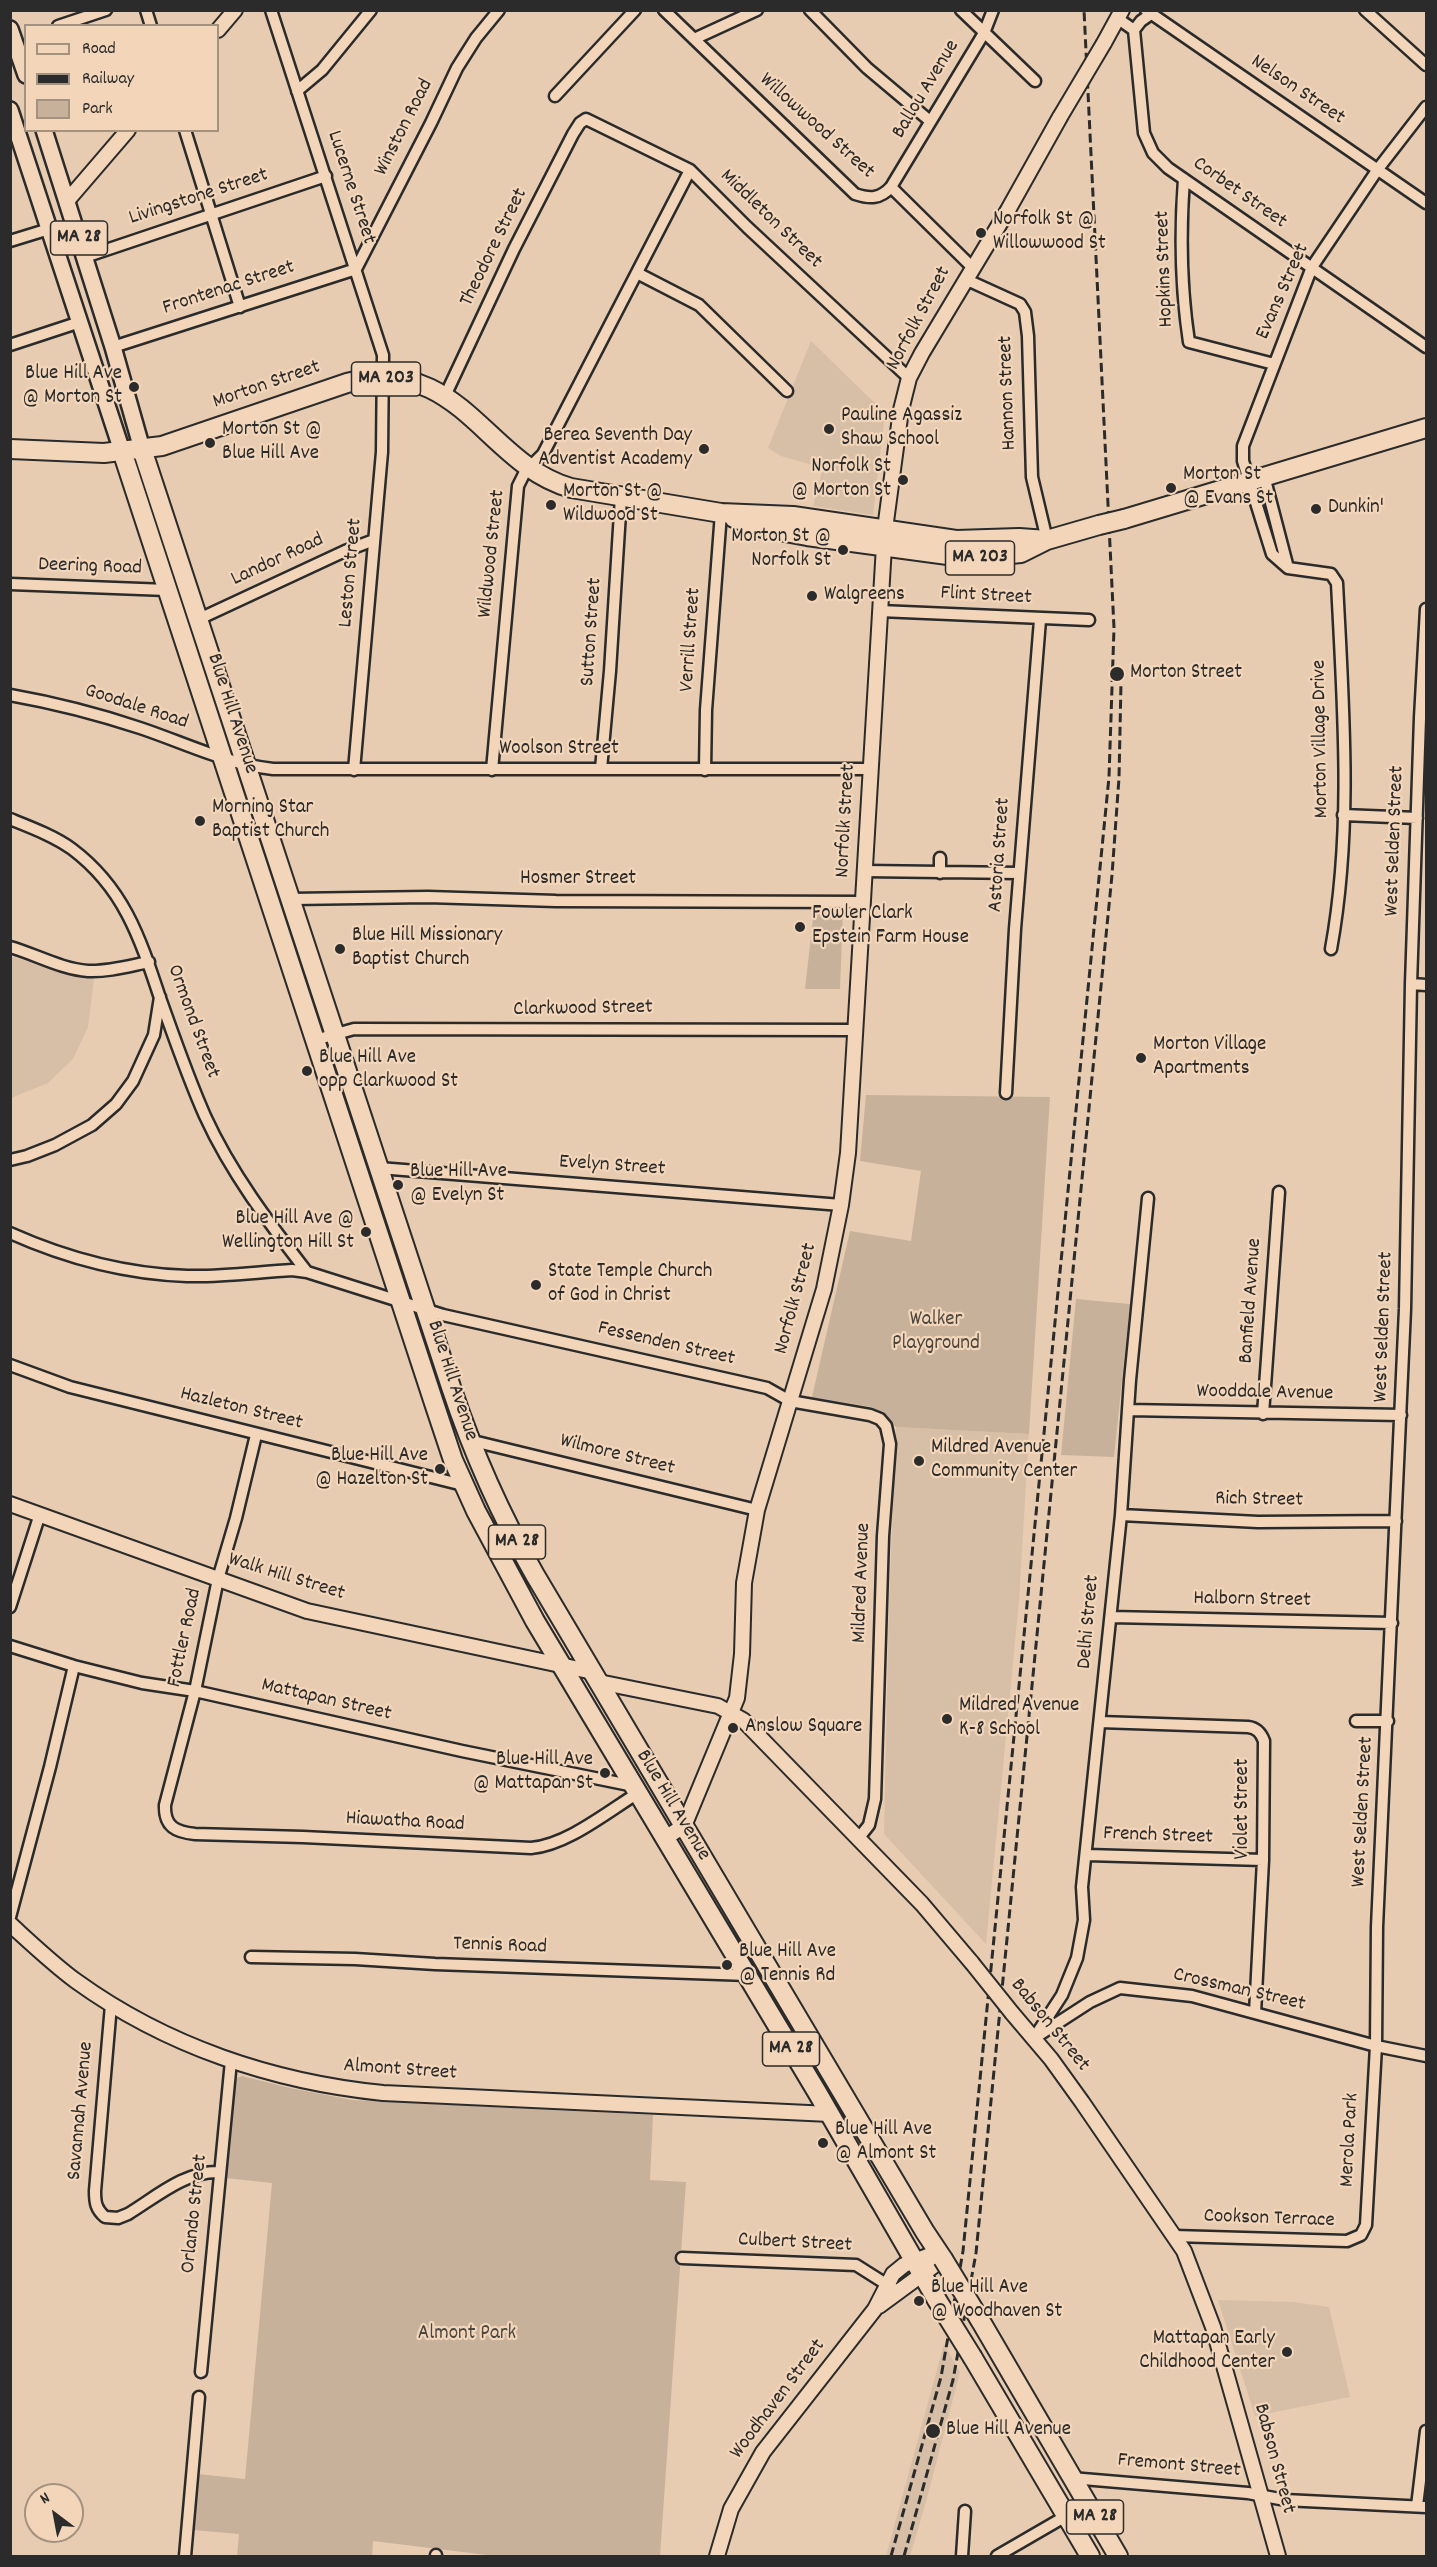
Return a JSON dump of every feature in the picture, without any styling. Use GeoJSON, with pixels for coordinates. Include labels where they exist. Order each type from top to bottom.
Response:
{"type":"FeatureCollection","features":[{"type":"Feature","properties":{"kind":"highway","name":"Morton Street"},"geometry":{"type":"LineString","coordinates":[[10,449],[93,453],[142,449],[166,444],[347,383],[382,379],[415,383],[445,396],[531,466],[547,478],[564,486],[721,513],[776,514],[959,541],[1019,538],[1047,540]]}},
{"type":"Feature","properties":{"kind":"highway","name":"Morton Street"},"geometry":{"type":"LineString","coordinates":[[721,513],[781,532],[944,556],[978,558],[1021,553],[1047,540],[1426,428]]}},
{"type":"Feature","properties":{"kind":"highway","name":"Blue Hill Avenue"},"geometry":{"type":"LineString","coordinates":[[142,449],[469,1440],[505,1521],[1118,2556]]}},
{"type":"Feature","properties":{"kind":"highway","name":"Blue Hill Avenue"},"geometry":{"type":"LineString","coordinates":[[122,451],[400,1300],[444,1433],[464,1485],[488,1536],[561,1665],[830,2114],[937,2300],[1090,2556]]}},
{"type":"Feature","properties":{"kind":"main road"},"geometry":{"type":"LineString","coordinates":[[219,29],[235,10]]}},
{"type":"Feature","properties":{"kind":"main road","name":"Norfolk Street"},"geometry":{"type":"LineString","coordinates":[[684,1826],[732,1712],[740,1680],[744,1583],[757,1510],[824,1289],[842,1205],[848,1153],[885,529],[896,438],[909,378],[1120,14]]}},
{"type":"Feature","properties":{"kind":"main road"},"geometry":{"type":"LineString","coordinates":[[15,36],[24,68]]}},
{"type":"Feature","properties":{"kind":"main road","name":"Blue Hill Avenue"},"geometry":{"type":"LineString","coordinates":[[10,110],[15,137],[49,229],[122,451]]}},
{"type":"Feature","properties":{"kind":"main road","name":"Blue Hill Avenue"},"geometry":{"type":"LineString","coordinates":[[45,132],[113,347],[142,449]]}},
{"type":"Feature","properties":{"kind":"main road"},"geometry":{"type":"LineString","coordinates":[[49,229],[67,201],[126,132]]}},
{"type":"Feature","properties":{"kind":"main road","name":"Walk Hill Street"},"geometry":{"type":"LineString","coordinates":[[10,1504],[307,1611],[561,1665],[596,1677]]}},
{"type":"Feature","properties":{"kind":"main road","name":"Babson Street"},"geometry":{"type":"LineString","coordinates":[[596,1677],[718,1706],[743,1720],[922,1904],[1034,2038],[1092,2116],[1174,2236],[1195,2275],[1213,2327],[1278,2556]]}},
{"type":"Feature","properties":{"kind":"main road"},"geometry":{"type":"LineString","coordinates":[[665,1838],[684,1826]]}},
{"type":"Feature","properties":{"kind":"main road","name":"Almont Street"},"geometry":{"type":"LineString","coordinates":[[10,1924],[75,1980],[111,2005],[184,2043],[231,2061],[295,2080],[383,2093],[830,2114]]}},
{"type":"Feature","properties":{"kind":"main road","name":"Woodhaven Street"},"geometry":{"type":"LineString","coordinates":[[717,2556],[730,2509],[751,2470],[892,2288],[899,2269],[918,2267],[941,2255]]}},
{"type":"Feature","properties":{"kind":"street"},"geometry":{"type":"LineString","coordinates":[[64,24],[106,10]]}},
{"type":"Feature","properties":{"kind":"street","name":"Lucerne Street"},"geometry":{"type":"LineString","coordinates":[[271,10],[356,268],[382,355],[382,379]]}},
{"type":"Feature","properties":{"kind":"street"},"geometry":{"type":"LineString","coordinates":[[297,91],[322,70],[371,10]]}},
{"type":"Feature","properties":{"kind":"street","name":"Winston Road"},"geometry":{"type":"LineString","coordinates":[[356,268],[457,68],[476,38],[499,10]]}},
{"type":"Feature","properties":{"kind":"street"},"geometry":{"type":"LineString","coordinates":[[555,96],[635,10]]}},
{"type":"Feature","properties":{"kind":"street","name":"Willowwood Street"},"geometry":{"type":"LineString","coordinates":[[664,10],[855,195],[868,199],[881,196],[891,187],[969,273]]}},
{"type":"Feature","properties":{"kind":"street"},"geometry":{"type":"LineString","coordinates":[[694,39],[757,10]]}},
{"type":"Feature","properties":{"kind":"street"},"geometry":{"type":"LineString","coordinates":[[810,10],[867,68],[930,121]]}},
{"type":"Feature","properties":{"kind":"street"},"geometry":{"type":"LineString","coordinates":[[961,10],[1035,81]]}},
{"type":"Feature","properties":{"kind":"street","name":"Ballou Avenue"},"geometry":{"type":"LineString","coordinates":[[891,187],[984,33],[993,10]]}},
{"type":"Feature","properties":{"kind":"street"},"geometry":{"type":"LineString","coordinates":[[1365,10],[1426,64]]}},
{"type":"Feature","properties":{"kind":"street"},"geometry":{"type":"LineString","coordinates":[[1120,14],[1134,30],[1149,12]]}},
{"type":"Feature","properties":{"kind":"street","name":"Nelson Street"},"geometry":{"type":"LineString","coordinates":[[1149,12],[1426,203]]}},
{"type":"Feature","properties":{"kind":"street","name":"Corbet Street"},"geometry":{"type":"LineString","coordinates":[[1134,30],[1140,114],[1147,143],[1153,153],[1168,168],[1426,347]]}},
{"type":"Feature","properties":{"kind":"street","name":"Evans Street"},"geometry":{"type":"LineString","coordinates":[[1257,479],[1243,461],[1243,446],[1312,267],[1378,169],[1426,107]]}},
{"type":"Feature","properties":{"kind":"street","name":"Middleton Street"},"geometry":{"type":"LineString","coordinates":[[585,120],[591,120],[690,170],[747,227],[909,378]]}},
{"type":"Feature","properties":{"kind":"street","name":"Theodore Street"},"geometry":{"type":"LineString","coordinates":[[445,396],[514,249],[573,135],[585,120]]}},
{"type":"Feature","properties":{"kind":"street"},"geometry":{"type":"LineString","coordinates":[[185,132],[240,307]]}},
{"type":"Feature","properties":{"kind":"street","name":"Wildwood Street"},"geometry":{"type":"LineString","coordinates":[[492,770],[517,492],[525,472],[543,454],[690,170]]}},
{"type":"Feature","properties":{"kind":"street","name":"Livingstone Street"},"geometry":{"type":"LineString","coordinates":[[85,257],[326,176]]}},
{"type":"Feature","properties":{"kind":"street","name":"Hopkins Street"},"geometry":{"type":"LineString","coordinates":[[1184,179],[1181,209],[1189,342],[1274,364]]}},
{"type":"Feature","properties":{"kind":"street"},"geometry":{"type":"LineString","coordinates":[[10,241],[49,229]]}},
{"type":"Feature","properties":{"kind":"street","name":"Frontenac Street"},"geometry":{"type":"LineString","coordinates":[[113,347],[356,268]]}},
{"type":"Feature","properties":{"kind":"street"},"geometry":{"type":"LineString","coordinates":[[637,273],[699,305],[787,391]]}},
{"type":"Feature","properties":{"kind":"street","name":"Hannon Street"},"geometry":{"type":"LineString","coordinates":[[969,273],[1020,304],[1025,312],[1029,347],[1032,477],[1047,540]]}},
{"type":"Feature","properties":{"kind":"street"},"geometry":{"type":"LineString","coordinates":[[10,345],[80,322]]}},
{"type":"Feature","properties":{"kind":"street","name":"Leston Street"},"geometry":{"type":"LineString","coordinates":[[354,770],[382,452],[382,379]]}},
{"type":"Feature","properties":{"kind":"street","name":"Morton Village Drive"},"geometry":{"type":"LineString","coordinates":[[1257,479],[1272,554],[1288,568],[1331,574],[1337,583],[1342,692],[1343,815],[1336,919],[1331,949]]}},
{"type":"Feature","properties":{"kind":"street","name":"Sutton Street"},"geometry":{"type":"LineString","coordinates":[[601,769],[621,497]]}},
{"type":"Feature","properties":{"kind":"street","name":"Verrill Street"},"geometry":{"type":"LineString","coordinates":[[705,770],[706,710],[721,513]]}},
{"type":"Feature","properties":{"kind":"street","name":"Landor Road"},"geometry":{"type":"LineString","coordinates":[[199,619],[345,551],[374,540]]}},
{"type":"Feature","properties":{"kind":"street","name":"Deering Road"},"geometry":{"type":"LineString","coordinates":[[10,584],[167,590]]}},
{"type":"Feature","properties":{"kind":"street","name":"West Selden Street"},"geometry":{"type":"LineString","coordinates":[[1376,2046],[1377,1927],[1401,1415],[1409,1182],[1411,984],[1426,609]]}},
{"type":"Feature","properties":{"kind":"street","name":"Flint Street"},"geometry":{"type":"LineString","coordinates":[[880,611],[1040,620],[1089,620]]}},
{"type":"Feature","properties":{"kind":"street","name":"Astoria Street"},"geometry":{"type":"LineString","coordinates":[[1006,1093],[1019,873],[1040,620]]}},
{"type":"Feature","properties":{"kind":"street","name":"Goodale Road"},"geometry":{"type":"LineString","coordinates":[[10,695],[89,712],[149,731],[222,759],[247,765]]}},
{"type":"Feature","properties":{"kind":"street","name":"Woolson Street"},"geometry":{"type":"LineString","coordinates":[[247,765],[273,769],[354,770],[871,769]]}},
{"type":"Feature","properties":{"kind":"street"},"geometry":{"type":"LineString","coordinates":[[1343,815],[1417,818]]}},
{"type":"Feature","properties":{"kind":"street","name":"Ormond Street"},"geometry":{"type":"LineString","coordinates":[[10,819],[70,848],[103,877],[120,898],[149,962],[205,1116],[263,1215],[307,1272]]}},
{"type":"Feature","properties":{"kind":"street"},"geometry":{"type":"LineString","coordinates":[[940,858],[940,873]]}},
{"type":"Feature","properties":{"kind":"street"},"geometry":{"type":"LineString","coordinates":[[865,871],[1019,873]]}},
{"type":"Feature","properties":{"kind":"street","name":"Hosmer Street"},"geometry":{"type":"LineString","coordinates":[[291,899],[428,897],[556,901],[863,902]]}},
{"type":"Feature","properties":{"kind":"street"},"geometry":{"type":"LineString","coordinates":[[10,947],[65,966],[88,971],[117,969],[149,962]]}},
{"type":"Feature","properties":{"kind":"street"},"geometry":{"type":"LineString","coordinates":[[1411,984],[1426,985]]}},
{"type":"Feature","properties":{"kind":"street"},"geometry":{"type":"LineString","coordinates":[[10,1160],[55,1145],[92,1125],[116,1104],[133,1081],[154,1035],[160,997]]}},
{"type":"Feature","properties":{"kind":"street","name":"Clarkwood Street"},"geometry":{"type":"LineString","coordinates":[[315,1040],[354,1029],[854,1030]]}},
{"type":"Feature","properties":{"kind":"street","name":"Evelyn Street"},"geometry":{"type":"LineString","coordinates":[[379,1168],[842,1205]]}},
{"type":"Feature","properties":{"kind":"street","name":"Banfield Avenue"},"geometry":{"type":"LineString","coordinates":[[1263,1414],[1278,1191]]}},
{"type":"Feature","properties":{"kind":"street","name":"Delhi Street"},"geometry":{"type":"LineString","coordinates":[[1034,2038],[1062,1995],[1077,1958],[1083,1935],[1082,1887],[1121,1515],[1128,1410],[1148,1198]]}},
{"type":"Feature","properties":{"kind":"street","name":"Fessenden Street"},"geometry":{"type":"LineString","coordinates":[[10,1233],[47,1249],[94,1263],[155,1273],[188,1276],[292,1270],[307,1272],[443,1315],[767,1388],[790,1401]]}},
{"type":"Feature","properties":{"kind":"street","name":"Hazleton Street"},"geometry":{"type":"LineString","coordinates":[[10,1365],[70,1387],[464,1485]]}},
{"type":"Feature","properties":{"kind":"street","name":"Mildred Avenue"},"geometry":{"type":"LineString","coordinates":[[790,1401],[870,1415],[880,1419],[886,1426],[890,1444],[883,1536],[875,1799],[869,1825],[858,1839]]}},
{"type":"Feature","properties":{"kind":"street","name":"Wooddale Avenue"},"geometry":{"type":"LineString","coordinates":[[1128,1410],[1401,1415]]}},
{"type":"Feature","properties":{"kind":"street","name":"Fottler Road"},"geometry":{"type":"LineString","coordinates":[[165,1814],[169,1790],[195,1691],[218,1579],[236,1518],[256,1435]]}},
{"type":"Feature","properties":{"kind":"street","name":"Wilmore Street"},"geometry":{"type":"LineString","coordinates":[[469,1440],[757,1510]]}},
{"type":"Feature","properties":{"kind":"street"},"geometry":{"type":"LineString","coordinates":[[10,1607],[40,1514]]}},
{"type":"Feature","properties":{"kind":"street","name":"Rich Street"},"geometry":{"type":"LineString","coordinates":[[1121,1515],[1258,1522],[1396,1521]]}},
{"type":"Feature","properties":{"kind":"street","name":"Halborn Street"},"geometry":{"type":"LineString","coordinates":[[1111,1617],[1392,1623]]}},
{"type":"Feature","properties":{"kind":"street","name":"Mattapan Street"},"geometry":{"type":"LineString","coordinates":[[10,1646],[74,1666],[142,1683],[195,1691],[636,1790]]}},
{"type":"Feature","properties":{"kind":"street"},"geometry":{"type":"LineString","coordinates":[[10,1917],[74,1666]]}},
{"type":"Feature","properties":{"kind":"street"},"geometry":{"type":"LineString","coordinates":[[1356,1721],[1388,1721]]}},
{"type":"Feature","properties":{"kind":"street","name":"Violet Street"},"geometry":{"type":"LineString","coordinates":[[1100,1722],[1254,1727],[1261,1734],[1264,1741],[1263,1860],[1255,2013]]}},
{"type":"Feature","properties":{"kind":"street","name":"Hiawatha Road"},"geometry":{"type":"LineString","coordinates":[[165,1814],[172,1829],[179,1833],[531,1848],[546,1847],[568,1836],[636,1790]]}},
{"type":"Feature","properties":{"kind":"street","name":"French Street"},"geometry":{"type":"LineString","coordinates":[[1087,1854],[1263,1860]]}},
{"type":"Feature","properties":{"kind":"street","name":"Tennis Road"},"geometry":{"type":"LineString","coordinates":[[251,1957],[747,1975]]}},
{"type":"Feature","properties":{"kind":"street","name":"Crossman Street"},"geometry":{"type":"LineString","coordinates":[[1034,2038],[1090,2002],[1119,1988],[1192,1996],[1376,2046],[1426,2056]]}},
{"type":"Feature","properties":{"kind":"street","name":"Savannah Avenue"},"geometry":{"type":"LineString","coordinates":[[111,2005],[95,2204],[105,2217],[118,2218],[195,2174],[202,2171],[219,2172]]}},
{"type":"Feature","properties":{"kind":"street","name":"Merola Park"},"geometry":{"type":"LineString","coordinates":[[1361,2235],[1366,2225],[1376,2046]]}},
{"type":"Feature","properties":{"kind":"street","name":"Orlando Street"},"geometry":{"type":"LineString","coordinates":[[201,2372],[231,2061]]}},
{"type":"Feature","properties":{"kind":"street","name":"Cookson Terrace"},"geometry":{"type":"LineString","coordinates":[[1174,2236],[1347,2241],[1361,2235]]}},
{"type":"Feature","properties":{"kind":"street","name":"Culbert Street"},"geometry":{"type":"LineString","coordinates":[[682,2258],[856,2265],[892,2288]]}},
{"type":"Feature","properties":{"kind":"street"},"geometry":{"type":"LineString","coordinates":[[184,2556],[199,2397]]}},
{"type":"Feature","properties":{"kind":"street"},"geometry":{"type":"LineString","coordinates":[[1422,2506],[1426,2431]]}},
{"type":"Feature","properties":{"kind":"street","name":"Fremont Street"},"geometry":{"type":"LineString","coordinates":[[1071,2478],[1285,2500],[1422,2506]]}},
{"type":"Feature","properties":{"kind":"street"},"geometry":{"type":"LineString","coordinates":[[962,2556],[965,2511]]}},
{"type":"Feature","properties":{"kind":"street"},"geometry":{"type":"LineString","coordinates":[[997,2556],[1066,2516]]}},
{"type":"Feature","properties":{"kind":"shaded area","name":"Pauline Agassiz Shaw School"},"geometry":{"type":"Polygon","coordinates":[[[811,341],[885,413],[873,515],[813,506],[823,468],[781,456],[768,448],[811,341]]]}},
{"type":"Feature","properties":{"kind":"shaded area"},"geometry":{"type":"Polygon","coordinates":[[[11,956],[68,975],[94,978],[88,1027],[73,1059],[48,1083],[11,1098],[11,956]]]}},
{"type":"Feature","properties":{"kind":"shaded area","name":"Mildred Avenue K-8 School"},"geometry":{"type":"Polygon","coordinates":[[[896,1427],[1029,1434],[1019,1600],[986,1944],[884,1834],[896,1427]]]}},
{"type":"Feature","properties":{"kind":"shaded area","name":"Mattapan Early Childhood Center"},"geometry":{"type":"Polygon","coordinates":[[[1218,2300],[1293,2302],[1329,2307],[1350,2397],[1255,2416],[1218,2300]]]}},
{"type":"Feature","properties":{"kind":"shaded area","name":"Blue Hill Avenue"},"geometry":{"type":"Polygon","coordinates":[[[944,2344],[960,2372],[926,2502],[910,2556],[886,2556],[944,2344]]]}},
{"type":"Feature","properties":{"kind":"green space"},"geometry":{"type":"Polygon","coordinates":[[[843,909],[840,989],[805,989],[814,910],[843,909]]]}},
{"type":"Feature","properties":{"kind":"green space","name":"Walker Playground"},"geometry":{"type":"Polygon","coordinates":[[[866,1095],[1050,1097],[1029,1434],[896,1427],[872,1407],[812,1397],[850,1231],[911,1241],[921,1171],[860,1161],[866,1095]]]}},
{"type":"Feature","properties":{"kind":"green space"},"geometry":{"type":"Polygon","coordinates":[[[1076,1299],[1130,1304],[1114,1457],[1061,1455],[1076,1299]]]}},
{"type":"Feature","properties":{"kind":"green space","name":"Almont Park"},"geometry":{"type":"Polygon","coordinates":[[[242,2076],[352,2100],[653,2115],[650,2180],[686,2182],[660,2556],[495,2556],[373,2541],[372,2556],[237,2556],[239,2534],[193,2530],[198,2474],[245,2479],[272,2183],[225,2178],[233,2089],[237,2078],[242,2076]]]}},
{"type":"Feature","properties":{"kind":"railway"},"geometry":{"type":"LineString","coordinates":[[891,2556],[941,2377],[963,2251],[1109,777],[1114,628],[1084,10]]}},
{"type":"Feature","properties":{"kind":"railway"},"geometry":{"type":"LineString","coordinates":[[904,2556],[953,2380],[976,2253],[1112,875],[1119,778],[1121,682]]}},
{"type":"Feature","properties":{"kind":"place","name":"Norfolk St @ Willowwood St"},"geometry":{"type":"Point","coordinates":[981,233]}},
{"type":"Feature","properties":{"kind":"place","name":"Blue Hill Ave @ Morton St"},"geometry":{"type":"Point","coordinates":[134,387]}},
{"type":"Feature","properties":{"kind":"place","name":"Pauline Agassiz Shaw School"},"geometry":{"type":"Point","coordinates":[829,429]}},
{"type":"Feature","properties":{"kind":"place","name":"Morton St @ Blue Hill Ave"},"geometry":{"type":"Point","coordinates":[210,443]}},
{"type":"Feature","properties":{"kind":"place","name":"Berea Seventh Day Adventist Academy"},"geometry":{"type":"Point","coordinates":[704,449]}},
{"type":"Feature","properties":{"kind":"place","name":"Norfolk St @ Morton St"},"geometry":{"type":"Point","coordinates":[903,480]}},
{"type":"Feature","properties":{"kind":"place","name":"Morton St @ Evans St"},"geometry":{"type":"Point","coordinates":[1171,488]}},
{"type":"Feature","properties":{"kind":"place","name":"Morton St @ Wildwood St"},"geometry":{"type":"Point","coordinates":[551,505]}},
{"type":"Feature","properties":{"kind":"place","name":"Dunkin'"},"geometry":{"type":"Point","coordinates":[1316,509]}},
{"type":"Feature","properties":{"kind":"place","name":"Morton St @ Norfolk St"},"geometry":{"type":"Point","coordinates":[843,550]}},
{"type":"Feature","properties":{"kind":"place","name":"Walgreens"},"geometry":{"type":"Point","coordinates":[812,596]}},
{"type":"Feature","properties":{"kind":"place","name":"Morton Street"},"geometry":{"type":"Point","coordinates":[1117,674]}},
{"type":"Feature","properties":{"kind":"place","name":"Morning Star Baptist Church"},"geometry":{"type":"Point","coordinates":[200,821]}},
{"type":"Feature","properties":{"kind":"place","name":"Fowler Clark Epstein Farm House"},"geometry":{"type":"Point","coordinates":[800,927]}},
{"type":"Feature","properties":{"kind":"place","name":"Blue Hill Missionary Baptist Church"},"geometry":{"type":"Point","coordinates":[340,949]}},
{"type":"Feature","properties":{"kind":"place","name":"Morton Village Apartments"},"geometry":{"type":"Point","coordinates":[1141,1058]}},
{"type":"Feature","properties":{"kind":"place","name":"Blue Hill Ave opp Clarkwood St"},"geometry":{"type":"Point","coordinates":[307,1071]}},
{"type":"Feature","properties":{"kind":"place","name":"Blue Hill Ave @ Evelyn St"},"geometry":{"type":"Point","coordinates":[398,1185]}},
{"type":"Feature","properties":{"kind":"place","name":"Blue Hill Ave @ Wellington Hill St"},"geometry":{"type":"Point","coordinates":[366,1232]}},
{"type":"Feature","properties":{"kind":"place","name":"State Temple Church of God in Christ"},"geometry":{"type":"Point","coordinates":[536,1285]}},
{"type":"Feature","properties":{"kind":"place","name":"Mildred Avenue Community Center"},"geometry":{"type":"Point","coordinates":[919,1461]}},
{"type":"Feature","properties":{"kind":"place","name":"Blue Hill Ave @ Hazelton St"},"geometry":{"type":"Point","coordinates":[440,1469]}},
{"type":"Feature","properties":{"kind":"place","name":"Mildred Avenue K-8 School"},"geometry":{"type":"Point","coordinates":[947,1719]}},
{"type":"Feature","properties":{"kind":"place","name":"Anslow Square"},"geometry":{"type":"Point","coordinates":[733,1728]}},
{"type":"Feature","properties":{"kind":"place","name":"Blue Hill Ave @ Mattapan St"},"geometry":{"type":"Point","coordinates":[605,1773]}},
{"type":"Feature","properties":{"kind":"place","name":"Blue Hill Ave @ Tennis Rd"},"geometry":{"type":"Point","coordinates":[727,1965]}},
{"type":"Feature","properties":{"kind":"place","name":"Blue Hill Ave @ Almont St"},"geometry":{"type":"Point","coordinates":[823,2143]}},
{"type":"Feature","properties":{"kind":"place","name":"Blue Hill Ave @ Woodhaven St"},"geometry":{"type":"Point","coordinates":[919,2301]}},
{"type":"Feature","properties":{"kind":"place","name":"Mattapan Early Childhood Center"},"geometry":{"type":"Point","coordinates":[1287,2352]}},
{"type":"Feature","properties":{"kind":"place","name":"Blue Hill Avenue"},"geometry":{"type":"Point","coordinates":[933,2431]}}]}
